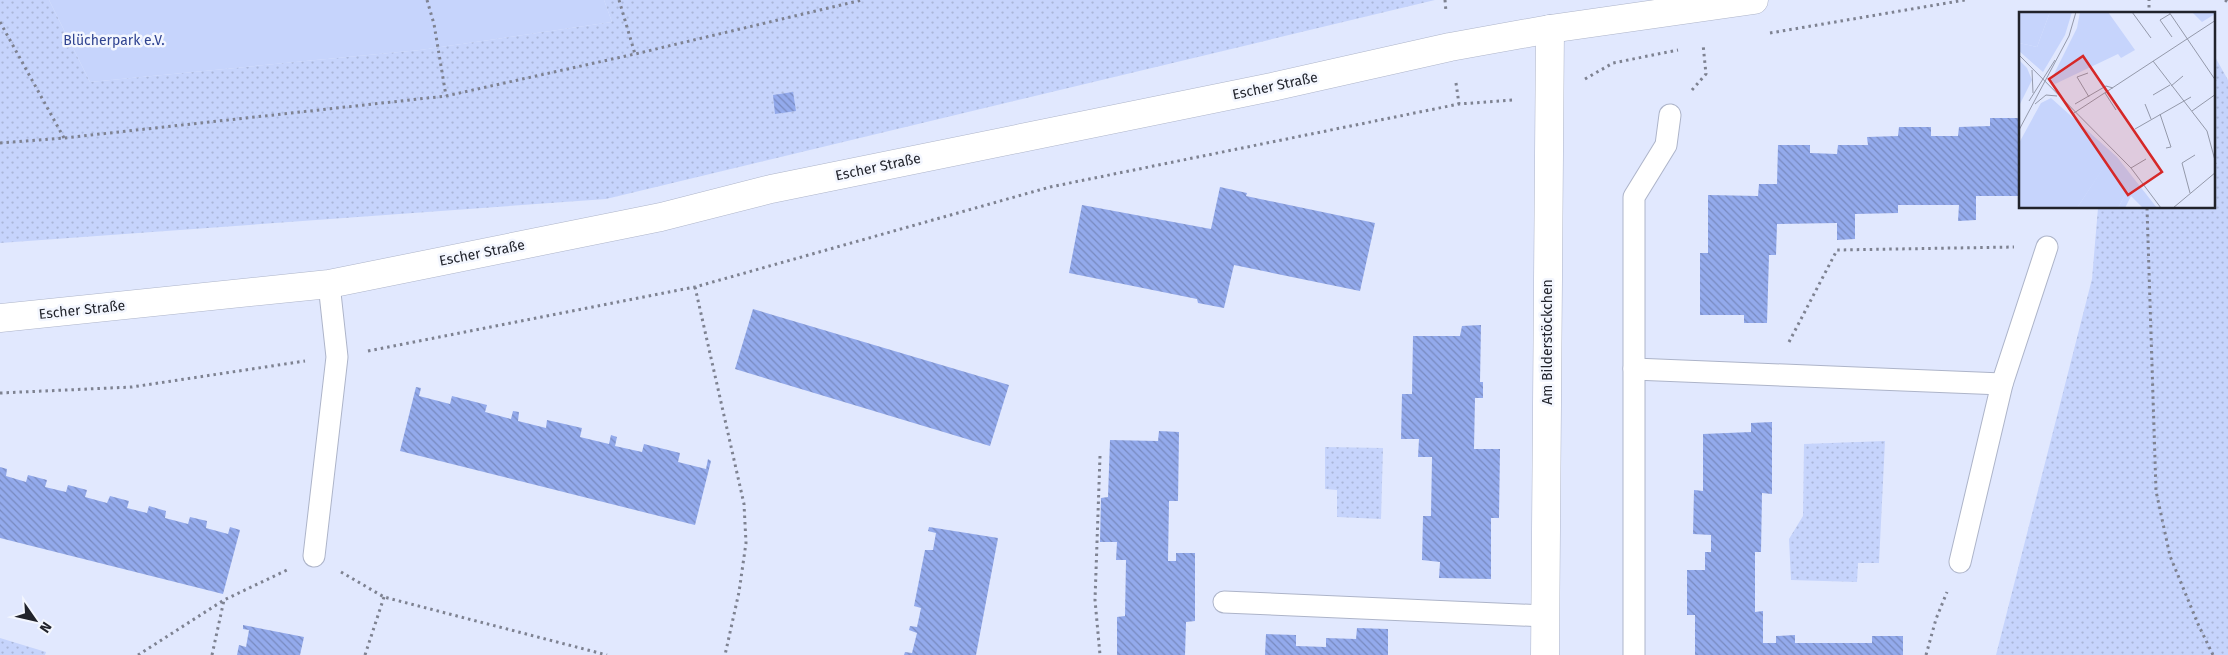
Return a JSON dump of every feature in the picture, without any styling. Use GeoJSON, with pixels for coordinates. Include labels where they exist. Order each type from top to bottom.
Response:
{"type":"FeatureCollection","features":[{"type":"Feature","properties":{"kind":"street","name":"Escher Straße"},"geometry":{"type":"LineString","coordinates":[[0,318],[329,284],[661,217],[771,189],[1272,87],[1450,47],[1550,29],[1754,0]]}},
{"type":"Feature","properties":{"kind":"street","name":"Am Bilderstöckchen"},"geometry":{"type":"LineString","coordinates":[[1545,655],[1550,29]]}},
{"type":"Feature","properties":{"kind":"lane"},"geometry":{"type":"LineString","coordinates":[[1634,655],[1634,198],[1666,145],[1670,115]]}},
{"type":"Feature","properties":{"kind":"lane"},"geometry":{"type":"LineString","coordinates":[[1960,562],[2002,384],[2047,247]]}},
{"type":"Feature","properties":{"kind":"lane"},"geometry":{"type":"LineString","coordinates":[[314,556],[337,357],[329,284]]}},
{"type":"Feature","properties":{"kind":"lane"},"geometry":{"type":"LineString","coordinates":[[1634,369],[2002,384]]}},
{"type":"Feature","properties":{"kind":"lane"},"geometry":{"type":"LineString","coordinates":[[1224,602],[1545,616]]}},
{"type":"Feature","properties":{"kind":"path"},"geometry":{"type":"LineString","coordinates":[[427,0],[434,24],[446,96]]}},
{"type":"Feature","properties":{"kind":"path"},"geometry":{"type":"LineString","coordinates":[[619,0],[635,54]]}},
{"type":"Feature","properties":{"kind":"path"},"geometry":{"type":"LineString","coordinates":[[0,143],[64,138],[446,96],[635,54],[862,0]]}},
{"type":"Feature","properties":{"kind":"path"},"geometry":{"type":"LineString","coordinates":[[1762,34],[1965,0]]}},
{"type":"Feature","properties":{"kind":"path"},"geometry":{"type":"LineString","coordinates":[[0,22],[64,138]]}},
{"type":"Feature","properties":{"kind":"path"},"geometry":{"type":"LineString","coordinates":[[1694,46],[1713,43]]}},
{"type":"Feature","properties":{"kind":"path"},"geometry":{"type":"LineString","coordinates":[[1670,115],[1706,74],[1703,44]]}},
{"type":"Feature","properties":{"kind":"path"},"geometry":{"type":"LineString","coordinates":[[0,393],[132,386],[337,357],[695,287],[1050,187],[1459,104],[1549,98],[1614,64],[1685,48]]}},
{"type":"Feature","properties":{"kind":"path"},"geometry":{"type":"LineString","coordinates":[[2147,209],[2156,492],[2170,556],[2213,655]]}},
{"type":"Feature","properties":{"kind":"path"},"geometry":{"type":"LineString","coordinates":[[1785,375],[1789,343],[1837,250],[2047,247]]}},
{"type":"Feature","properties":{"kind":"path"},"geometry":{"type":"LineString","coordinates":[[695,287],[744,504],[746,543],[739,592],[725,655]]}},
{"type":"Feature","properties":{"kind":"path"},"geometry":{"type":"LineString","coordinates":[[1100,456],[1094,600],[1100,655]]}},
{"type":"Feature","properties":{"kind":"path"},"geometry":{"type":"LineString","coordinates":[[138,655],[224,600],[314,556],[384,597],[607,655]]}},
{"type":"Feature","properties":{"kind":"path"},"geometry":{"type":"LineString","coordinates":[[1926,655],[1936,619],[1960,562]]}},
{"type":"Feature","properties":{"kind":"path"},"geometry":{"type":"LineString","coordinates":[[365,655],[384,597]]}},
{"type":"Feature","properties":{"kind":"path"},"geometry":{"type":"LineString","coordinates":[[212,655],[224,600]]}},
{"type":"Feature","properties":{"kind":"green space"},"geometry":{"type":"Polygon","coordinates":[[[0,0],[49,0],[90,82],[420,50],[612,22],[604,0],[1435,0],[606,199],[0,243],[0,0]]]}},
{"type":"Feature","properties":{"kind":"green space","name":"Blücherpark e.V."},"geometry":{"type":"Polygon","coordinates":[[[49,0],[604,0],[612,22],[420,50],[90,82],[49,0]]]}},
{"type":"Feature","properties":{"kind":"green space"},"geometry":{"type":"Polygon","coordinates":[[[2216,59],[2228,80],[2228,655],[1996,655],[2092,279],[2098,209],[2216,209],[2216,59]]]}},
{"type":"Feature","properties":{"kind":"green space"},"geometry":{"type":"Polygon","coordinates":[[[1885,441],[1879,563],[1858,563],[1857,582],[1791,580],[1789,539],[1803,516],[1804,444],[1885,441]]]}},
{"type":"Feature","properties":{"kind":"green space"},"geometry":{"type":"Polygon","coordinates":[[[1325,447],[1383,448],[1381,519],[1337,517],[1337,490],[1325,489],[1325,447]]]}},
{"type":"Feature","properties":{"kind":"green space"},"geometry":{"type":"Polygon","coordinates":[[[0,638],[46,652],[45,655],[0,655],[0,638]]]}},
{"type":"Feature","properties":{"kind":"building"},"geometry":{"type":"Polygon","coordinates":[[[793,92],[796,111],[775,114],[773,95],[793,92]]]}},
{"type":"Feature","properties":{"kind":"building"},"geometry":{"type":"Polygon","coordinates":[[[1990,118],[2019,118],[2019,196],[1976,196],[1976,220],[1958,221],[1959,205],[1898,205],[1898,213],[1855,214],[1855,239],[1837,240],[1837,223],[1777,224],[1776,255],[1769,255],[1767,323],[1744,323],[1744,315],[1700,315],[1700,253],[1708,253],[1708,195],[1758,196],[1759,184],[1777,184],[1778,145],[1810,145],[1810,153],[1837,154],[1838,145],[1868,145],[1867,137],[1898,136],[1899,127],[1931,127],[1931,136],[1958,136],[1959,127],[1990,126],[1990,118]]]}},
{"type":"Feature","properties":{"kind":"building"},"geometry":{"type":"Polygon","coordinates":[[[1220,187],[1247,193],[1246,196],[1375,223],[1360,291],[1234,265],[1224,308],[1198,303],[1197,299],[1069,273],[1082,205],[1211,229],[1220,187]]]}},
{"type":"Feature","properties":{"kind":"building"},"geometry":{"type":"Polygon","coordinates":[[[753,309],[1009,385],[990,446],[735,369],[753,309]]]}},
{"type":"Feature","properties":{"kind":"building"},"geometry":{"type":"Polygon","coordinates":[[[1481,325],[1480,382],[1483,382],[1483,398],[1475,398],[1474,449],[1500,449],[1499,518],[1491,518],[1491,579],[1439,578],[1440,562],[1422,560],[1423,516],[1431,516],[1432,457],[1418,457],[1419,439],[1401,439],[1402,394],[1412,394],[1413,336],[1460,336],[1462,326],[1481,325]]]}},
{"type":"Feature","properties":{"kind":"building"},"geometry":{"type":"Polygon","coordinates":[[[416,387],[421,388],[419,396],[450,404],[452,396],[487,405],[485,412],[511,419],[513,411],[519,412],[518,421],[546,428],[547,420],[582,428],[580,437],[609,444],[611,435],[617,437],[615,446],[642,452],[644,444],[680,453],[678,462],[706,469],[708,459],[711,461],[695,525],[400,451],[416,387]]]}},
{"type":"Feature","properties":{"kind":"building"},"geometry":{"type":"Polygon","coordinates":[[[1772,422],[1772,494],[1762,493],[1761,552],[1755,552],[1755,612],[1763,611],[1763,643],[1776,643],[1776,636],[1795,635],[1795,643],[1872,643],[1872,636],[1903,636],[1903,655],[1695,655],[1695,615],[1687,615],[1687,570],[1705,570],[1705,552],[1711,552],[1711,535],[1693,534],[1694,490],[1703,491],[1703,434],[1751,432],[1751,423],[1772,422]]]}},
{"type":"Feature","properties":{"kind":"building"},"geometry":{"type":"Polygon","coordinates":[[[1159,431],[1179,432],[1178,501],[1169,501],[1168,561],[1176,561],[1176,553],[1195,553],[1195,621],[1186,622],[1185,655],[1117,655],[1117,617],[1125,616],[1126,560],[1116,560],[1117,542],[1100,542],[1101,498],[1108,497],[1110,440],[1158,441],[1159,431]]]}},
{"type":"Feature","properties":{"kind":"building"},"geometry":{"type":"Polygon","coordinates":[[[0,467],[7,469],[6,476],[26,482],[28,475],[47,480],[45,487],[66,492],[68,485],[87,490],[85,497],[107,503],[110,496],[129,501],[127,508],[147,513],[149,506],[166,511],[165,518],[188,524],[190,517],[207,521],[206,528],[228,534],[230,527],[240,530],[223,594],[0,538],[0,467]]]}},
{"type":"Feature","properties":{"kind":"building"},"geometry":{"type":"Polygon","coordinates":[[[929,527],[998,538],[976,655],[904,655],[905,652],[912,653],[917,633],[909,630],[910,626],[917,627],[921,608],[914,606],[925,550],[933,550],[936,533],[928,531],[929,527]]]}},
{"type":"Feature","properties":{"kind":"building"},"geometry":{"type":"Polygon","coordinates":[[[243,625],[304,637],[300,655],[237,655],[239,645],[246,647],[249,630],[243,629],[243,625]]]}},
{"type":"Feature","properties":{"kind":"building"},"geometry":{"type":"Polygon","coordinates":[[[1357,628],[1388,629],[1388,655],[1265,655],[1266,634],[1296,635],[1296,646],[1326,647],[1326,638],[1356,639],[1357,628]]]}}]}
